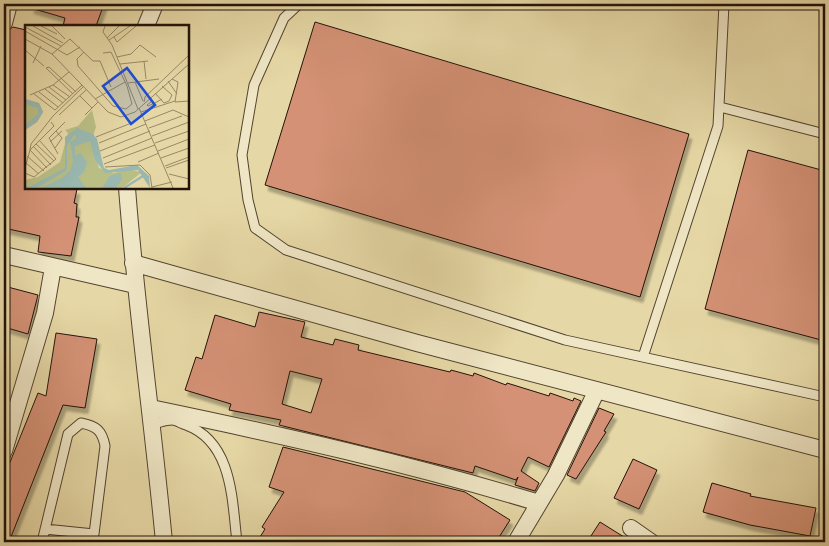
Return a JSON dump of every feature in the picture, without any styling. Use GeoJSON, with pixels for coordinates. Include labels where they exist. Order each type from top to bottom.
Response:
{"type":"FeatureCollection","features":[{"type":"Feature","properties":{"kind":"street"},"geometry":{"type":"LineString","coordinates":[[4,23],[9,4]]}},
{"type":"Feature","properties":{"kind":"street"},"geometry":{"type":"LineString","coordinates":[[146,25],[155,4]]}},
{"type":"Feature","properties":{"kind":"street"},"geometry":{"type":"LineString","coordinates":[[127,189],[135,285],[152,416],[164,542]]}},
{"type":"Feature","properties":{"kind":"street"},"geometry":{"type":"LineString","coordinates":[[4,255],[135,285]]}},
{"type":"Feature","properties":{"kind":"street"},"geometry":{"type":"LineString","coordinates":[[133,262],[417,343],[825,450]]}},
{"type":"Feature","properties":{"kind":"street"},"geometry":{"type":"LineString","coordinates":[[4,451],[45,313],[53,267]]}},
{"type":"Feature","properties":{"kind":"street"},"geometry":{"type":"LineString","coordinates":[[516,542],[556,474],[597,390]]}},
{"type":"Feature","properties":{"kind":"street"},"geometry":{"type":"LineString","coordinates":[[152,416],[307,440],[342,451],[449,475],[539,502]]}},
{"type":"Feature","properties":{"kind":"street"},"geometry":{"type":"LineString","coordinates":[[631,528],[651,542]]}},
{"type":"Feature","properties":{"kind":"lane"},"geometry":{"type":"LineString","coordinates":[[299,4],[284,18],[254,84],[242,155],[248,200],[255,228],[286,250],[565,340],[825,397]]}},
{"type":"Feature","properties":{"kind":"lane"},"geometry":{"type":"LineString","coordinates":[[643,357],[718,126],[724,4]]}},
{"type":"Feature","properties":{"kind":"lane"},"geometry":{"type":"LineString","coordinates":[[720,107],[825,134]]}},
{"type":"Feature","properties":{"kind":"lane"},"geometry":{"type":"LineString","coordinates":[[152,416],[172,420],[194,428],[211,442],[224,461],[236,542]]}},
{"type":"Feature","properties":{"kind":"lane"},"geometry":{"type":"LineString","coordinates":[[42,542],[45,529],[68,434],[81,423],[95,426],[103,434],[105,446],[94,534],[45,529]]}},
{"type":"Feature","properties":{"kind":"building"},"geometry":{"type":"Polygon","coordinates":[[[32,4],[104,4],[96,25],[63,25],[65,18],[31,8],[32,4]]]}},
{"type":"Feature","properties":{"kind":"building"},"geometry":{"type":"Polygon","coordinates":[[[315,22],[689,134],[640,297],[265,185],[315,22]]]}},
{"type":"Feature","properties":{"kind":"building"},"geometry":{"type":"Polygon","coordinates":[[[13,27],[25,30],[25,189],[77,189],[74,203],[77,204],[76,217],[79,217],[71,256],[38,252],[40,236],[4,228],[4,33],[13,27]]]}},
{"type":"Feature","properties":{"kind":"building"},"geometry":{"type":"Polygon","coordinates":[[[748,150],[825,171],[825,341],[705,309],[748,150]]]}},
{"type":"Feature","properties":{"kind":"building"},"geometry":{"type":"Polygon","coordinates":[[[4,286],[38,295],[28,334],[4,327],[4,286]]]}},
{"type":"Feature","properties":{"kind":"building"},"geometry":{"type":"Polygon","coordinates":[[[259,312],[305,322],[301,337],[333,345],[335,339],[359,345],[358,350],[450,372],[451,370],[473,376],[474,373],[506,385],[507,383],[549,396],[550,393],[573,401],[574,398],[581,401],[549,467],[528,457],[521,471],[539,483],[535,491],[515,485],[518,477],[516,480],[475,466],[473,473],[279,425],[281,420],[229,410],[231,404],[185,390],[196,357],[202,359],[215,315],[255,327],[259,312]],[[290,371],[282,404],[311,413],[322,379],[290,371]]]}},
{"type":"Feature","properties":{"kind":"building"},"geometry":{"type":"Polygon","coordinates":[[[56,333],[97,339],[85,408],[63,405],[9,542],[4,542],[4,477],[38,393],[46,396],[56,333]]]}},
{"type":"Feature","properties":{"kind":"building"},"geometry":{"type":"Polygon","coordinates":[[[599,408],[614,414],[604,431],[606,432],[576,479],[567,475],[599,408]]]}},
{"type":"Feature","properties":{"kind":"building"},"geometry":{"type":"Polygon","coordinates":[[[283,447],[465,492],[510,520],[496,542],[257,542],[265,529],[262,527],[284,492],[269,487],[283,447]]]}},
{"type":"Feature","properties":{"kind":"building"},"geometry":{"type":"Polygon","coordinates":[[[633,459],[657,470],[639,509],[614,498],[633,459]]]}},
{"type":"Feature","properties":{"kind":"building"},"geometry":{"type":"Polygon","coordinates":[[[712,483],[751,494],[750,496],[816,508],[810,536],[750,525],[703,512],[712,483]]]}},
{"type":"Feature","properties":{"kind":"building"},"geometry":{"type":"Polygon","coordinates":[[[600,522],[632,542],[587,542],[600,522]]]}}]}
